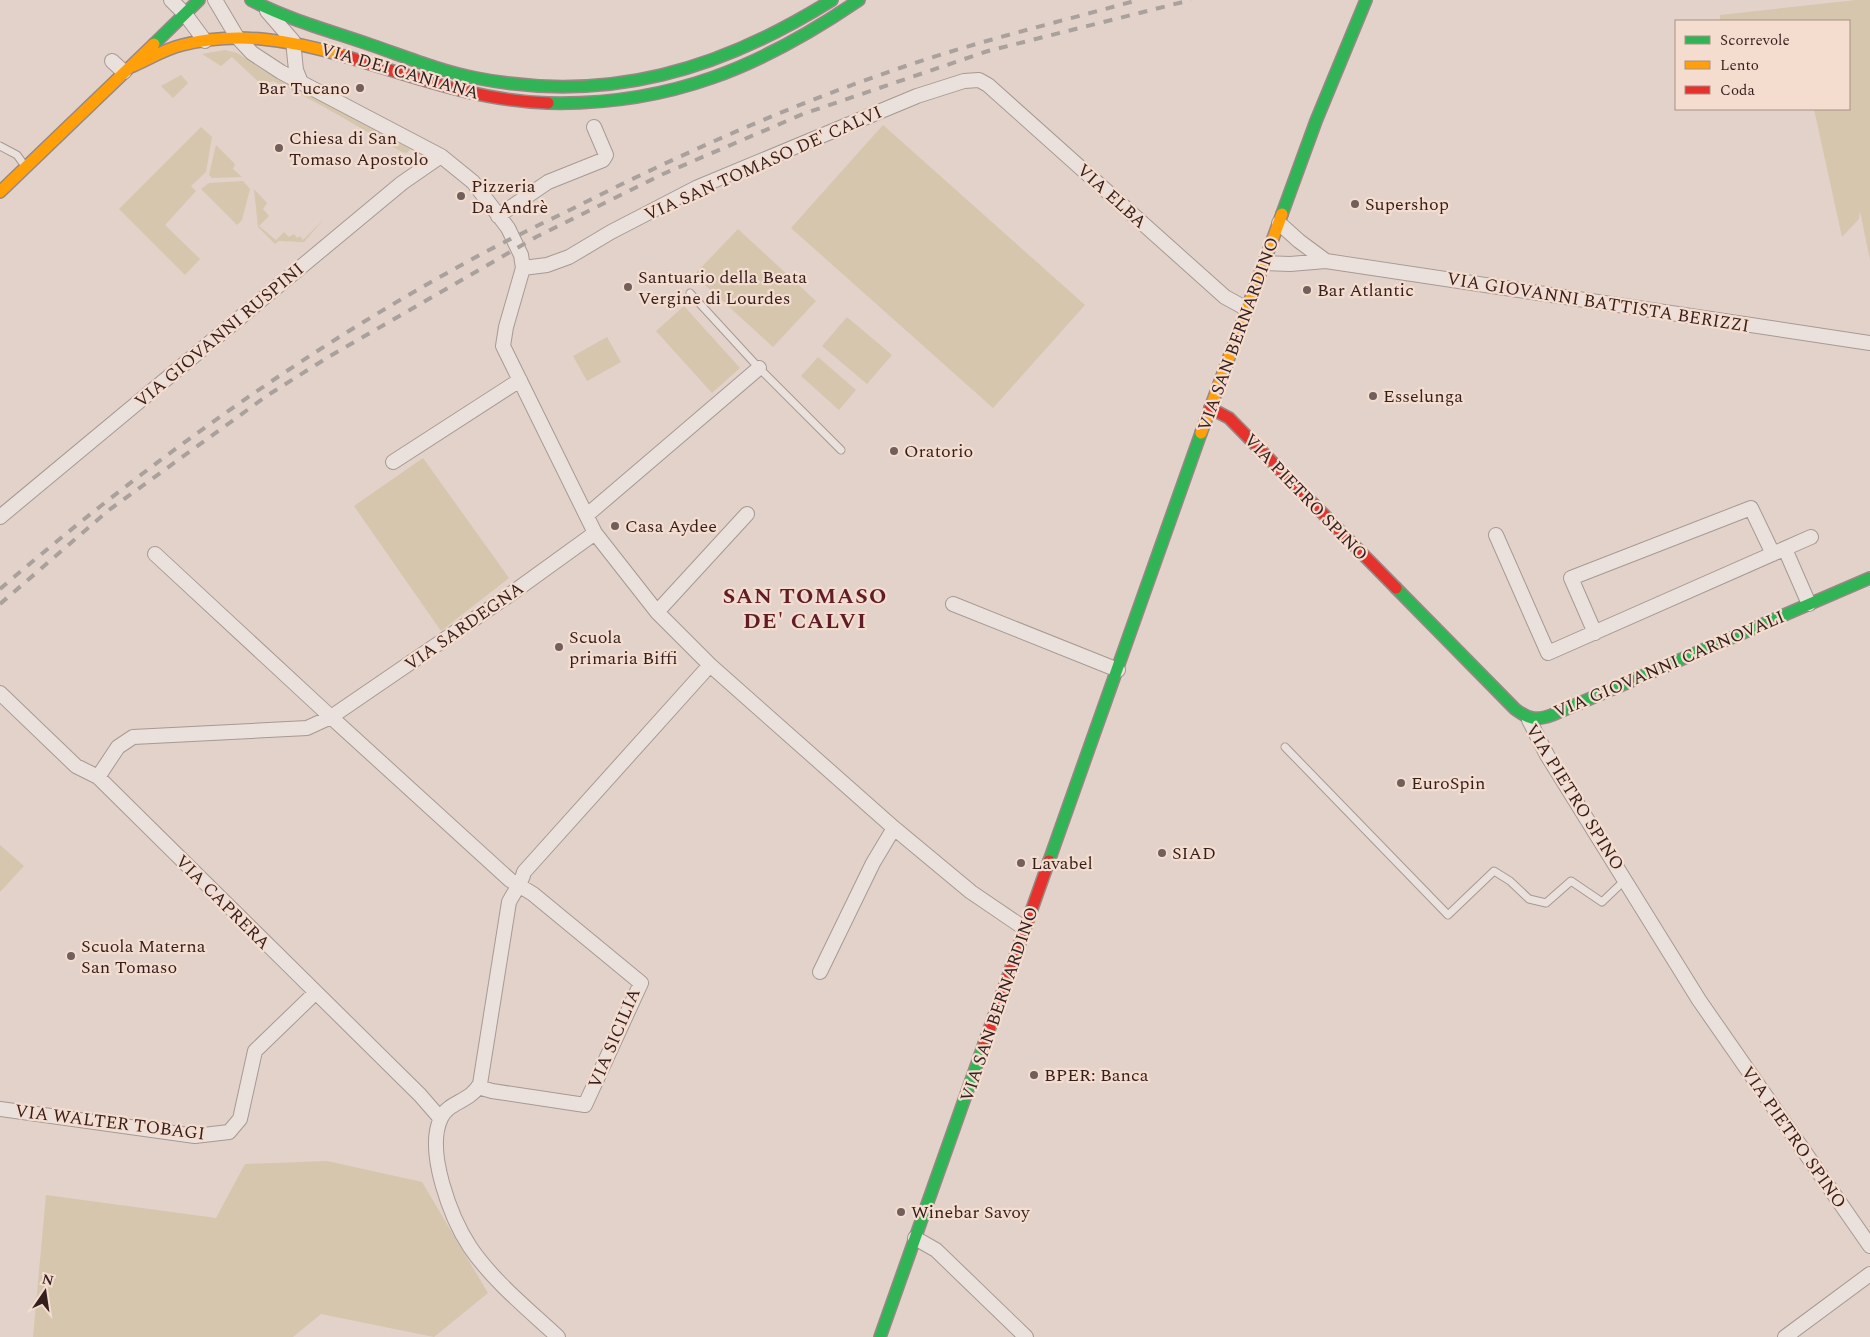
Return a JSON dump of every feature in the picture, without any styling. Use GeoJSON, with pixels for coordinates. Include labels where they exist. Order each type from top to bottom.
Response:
{"type":"FeatureCollection","features":[{"type":"Feature","properties":{"kind":"main road"},"geometry":{"type":"LineString","coordinates":[[0,192],[199,0]]}},
{"type":"Feature","properties":{"kind":"main road","name":"VIA DEI CANIANA"},"geometry":{"type":"LineString","coordinates":[[251,0],[262,4],[280,16],[442,69],[476,78],[540,86],[588,86],[656,77],[688,70],[724,59],[784,31],[832,0]]}},
{"type":"Feature","properties":{"kind":"main road","name":"VIA DEI CANIANA"},"geometry":{"type":"LineString","coordinates":[[129,69],[182,46],[237,37],[292,41],[405,76],[480,95],[517,101],[603,102],[645,97],[686,88],[750,65],[815,32],[859,0]]}},
{"type":"Feature","properties":{"kind":"main road","name":"VIA SAN BERNARDINO"},"geometry":{"type":"LineString","coordinates":[[880,1337],[954,1134],[1024,928],[1118,670],[1210,408],[1316,121],[1366,0]]}},
{"type":"Feature","properties":{"kind":"main road","name":"VIA PIETRO SPINO"},"geometry":{"type":"LineString","coordinates":[[1210,408],[1229,418],[1515,710],[1529,720]]}},
{"type":"Feature","properties":{"kind":"main road","name":"VIA GIOVANNI CARNOVALI"},"geometry":{"type":"LineString","coordinates":[[1529,720],[1552,716],[1870,578]]}},
{"type":"Feature","properties":{"kind":"street"},"geometry":{"type":"LineString","coordinates":[[171,0],[185,14],[205,41]]}},
{"type":"Feature","properties":{"kind":"street"},"geometry":{"type":"LineString","coordinates":[[215,0],[237,37],[252,53],[277,69],[441,156],[473,182],[508,228],[521,255],[523,268],[506,327],[503,346],[594,532],[657,612],[710,664],[894,828],[971,892],[1024,928]]}},
{"type":"Feature","properties":{"kind":"street"},"geometry":{"type":"LineString","coordinates":[[262,4],[292,41],[296,70],[300,80]]}},
{"type":"Feature","properties":{"kind":"street"},"geometry":{"type":"LineString","coordinates":[[112,61],[129,69]]}},
{"type":"Feature","properties":{"kind":"street","name":"VIA SAN TOMASO DE' CALVI"},"geometry":{"type":"LineString","coordinates":[[523,268],[547,265],[569,258],[611,232],[696,188],[917,96],[964,81],[979,80]]}},
{"type":"Feature","properties":{"kind":"street","name":"VIA ELBA"},"geometry":{"type":"LineString","coordinates":[[979,80],[988,85],[1226,297],[1247,309]]}},
{"type":"Feature","properties":{"kind":"street"},"geometry":{"type":"LineString","coordinates":[[498,216],[548,182],[603,160],[606,155],[594,127]]}},
{"type":"Feature","properties":{"kind":"street","name":"VIA GIOVANNI RUSPINI"},"geometry":{"type":"LineString","coordinates":[[0,517],[402,184],[441,156]]}},
{"type":"Feature","properties":{"kind":"street","name":"VIA GIOVANNI BATTISTA BERIZZI"},"geometry":{"type":"LineString","coordinates":[[1279,223],[1326,261]]}},
{"type":"Feature","properties":{"kind":"street","name":"VIA GIOVANNI BATTISTA BERIZZI"},"geometry":{"type":"LineString","coordinates":[[1264,263],[1290,264],[1326,261],[1870,343]]}},
{"type":"Feature","properties":{"kind":"street"},"geometry":{"type":"LineString","coordinates":[[587,515],[759,368]]}},
{"type":"Feature","properties":{"kind":"street"},"geometry":{"type":"LineString","coordinates":[[393,462],[520,380]]}},
{"type":"Feature","properties":{"kind":"street"},"geometry":{"type":"LineString","coordinates":[[1595,633],[1572,578],[1751,508],[1779,551],[1809,604]]}},
{"type":"Feature","properties":{"kind":"street"},"geometry":{"type":"LineString","coordinates":[[657,612],[746,514]]}},
{"type":"Feature","properties":{"kind":"street","name":"VIA SARDEGNA"},"geometry":{"type":"LineString","coordinates":[[98,777],[118,747],[133,737],[307,728],[331,717],[505,598],[594,532]]}},
{"type":"Feature","properties":{"kind":"street"},"geometry":{"type":"LineString","coordinates":[[1496,535],[1548,654],[1811,537]]}},
{"type":"Feature","properties":{"kind":"street"},"geometry":{"type":"LineString","coordinates":[[156,554],[331,717],[520,887]]}},
{"type":"Feature","properties":{"kind":"street"},"geometry":{"type":"LineString","coordinates":[[953,604],[1118,670]]}},
{"type":"Feature","properties":{"kind":"street"},"geometry":{"type":"LineString","coordinates":[[558,1337],[511,1294],[470,1247],[440,1180],[437,1158],[440,1118],[446,1110],[467,1099],[478,1087],[509,902],[514,892],[520,887],[524,872],[710,664]]}},
{"type":"Feature","properties":{"kind":"street","name":"VIA CAPRERA"},"geometry":{"type":"LineString","coordinates":[[0,693],[76,766],[98,777],[420,1095],[440,1118]]}},
{"type":"Feature","properties":{"kind":"street","name":"VIA PIETRO SPINO"},"geometry":{"type":"LineString","coordinates":[[1529,720],[1547,755],[1626,879],[1698,1000],[1870,1246]]}},
{"type":"Feature","properties":{"kind":"street"},"geometry":{"type":"LineString","coordinates":[[820,972],[873,863],[894,828]]}},
{"type":"Feature","properties":{"kind":"street","name":"VIA SICILIA"},"geometry":{"type":"LineString","coordinates":[[478,1087],[492,1092],[586,1105],[641,983],[533,894],[520,887]]}},
{"type":"Feature","properties":{"kind":"street","name":"VIA WALTER TOBAGI"},"geometry":{"type":"LineString","coordinates":[[0,1109],[195,1136],[229,1132],[240,1119],[255,1051],[316,994]]}},
{"type":"Feature","properties":{"kind":"street"},"geometry":{"type":"LineString","coordinates":[[915,1238],[936,1250],[1026,1337]]}},
{"type":"Feature","properties":{"kind":"street"},"geometry":{"type":"LineString","coordinates":[[1784,1337],[1870,1274]]}},
{"type":"Feature","properties":{"kind":"lane"},"geometry":{"type":"LineString","coordinates":[[0,146],[17,155],[26,166]]}},
{"type":"Feature","properties":{"kind":"lane"},"geometry":{"type":"LineString","coordinates":[[690,293],[759,368],[841,450]]}},
{"type":"Feature","properties":{"kind":"lane"},"geometry":{"type":"LineString","coordinates":[[1285,747],[1448,916],[1494,871],[1510,881],[1529,899],[1546,903],[1571,881],[1602,902],[1626,879]]}},
{"type":"Feature","properties":{"kind":"shaded area"},"geometry":{"type":"Polygon","coordinates":[[[1870,0],[1870,260],[1860,211],[1859,219],[1842,237],[1814,110],[1850,110],[1850,20],[1720,20],[1720,15],[1870,0]]]}},
{"type":"Feature","properties":{"kind":"shaded area"},"geometry":{"type":"Polygon","coordinates":[[[225,50],[237,53],[280,79],[410,149],[407,153],[402,152],[322,106],[273,81],[262,85],[232,57],[221,66],[202,54],[225,50]]]}},
{"type":"Feature","properties":{"kind":"shaded area"},"geometry":{"type":"Polygon","coordinates":[[[181,75],[188,83],[173,98],[161,86],[181,75]]]}},
{"type":"Feature","properties":{"kind":"shaded area"},"geometry":{"type":"Polygon","coordinates":[[[883,125],[1085,305],[993,408],[791,228],[883,125]]]}},
{"type":"Feature","properties":{"kind":"shaded area"},"geometry":{"type":"Polygon","coordinates":[[[201,127],[212,137],[206,172],[191,186],[196,191],[165,225],[200,259],[185,275],[119,209],[201,127]]]}},
{"type":"Feature","properties":{"kind":"shaded area"},"geometry":{"type":"Polygon","coordinates":[[[216,145],[235,164],[233,169],[242,177],[212,178],[209,175],[216,145]]]}},
{"type":"Feature","properties":{"kind":"shaded area"},"geometry":{"type":"Polygon","coordinates":[[[243,181],[250,189],[242,220],[237,225],[201,189],[209,183],[243,181]]]}},
{"type":"Feature","properties":{"kind":"shaded area"},"geometry":{"type":"Polygon","coordinates":[[[254,189],[267,203],[263,209],[269,216],[259,226],[276,240],[284,232],[289,237],[294,234],[297,238],[300,236],[303,240],[324,219],[304,242],[279,241],[275,244],[258,227],[254,189]]]}},
{"type":"Feature","properties":{"kind":"shaded area"},"geometry":{"type":"Polygon","coordinates":[[[738,229],[816,301],[773,347],[694,275],[738,229]]]}},
{"type":"Feature","properties":{"kind":"shaded area"},"geometry":{"type":"Polygon","coordinates":[[[684,306],[740,368],[712,393],[656,331],[684,306]]]}},
{"type":"Feature","properties":{"kind":"shaded area"},"geometry":{"type":"Polygon","coordinates":[[[847,317],[892,355],[867,384],[822,346],[847,317]]]}},
{"type":"Feature","properties":{"kind":"shaded area"},"geometry":{"type":"Polygon","coordinates":[[[607,337],[621,362],[587,381],[573,356],[607,337]]]}},
{"type":"Feature","properties":{"kind":"shaded area"},"geometry":{"type":"Polygon","coordinates":[[[818,357],[856,390],[839,410],[801,376],[818,357]]]}},
{"type":"Feature","properties":{"kind":"shaded area"},"geometry":{"type":"Polygon","coordinates":[[[423,458],[509,578],[441,631],[354,506],[423,458]]]}},
{"type":"Feature","properties":{"kind":"shaded area"},"geometry":{"type":"Polygon","coordinates":[[[0,845],[24,866],[0,892],[0,845]]]}},
{"type":"Feature","properties":{"kind":"shaded area"},"geometry":{"type":"Polygon","coordinates":[[[327,1161],[422,1182],[488,1293],[434,1337],[321,1314],[293,1337],[33,1337],[46,1195],[216,1218],[245,1164],[327,1161]]]}},
{"type":"Feature","properties":{"kind":"railway"},"geometry":{"type":"LineString","coordinates":[[0,589],[57,541],[175,449],[298,363],[426,285],[491,249],[693,151],[816,98],[959,49],[1138,0]]}},
{"type":"Feature","properties":{"kind":"railway"},"geometry":{"type":"LineString","coordinates":[[0,604],[109,510],[268,395],[330,356],[536,237],[663,174],[803,114],[988,51],[1191,0]]}},
{"type":"Feature","properties":{"kind":"traffic: fast"},"geometry":{"type":"LineString","coordinates":[[154,44],[199,0]]}},
{"type":"Feature","properties":{"kind":"traffic: fast"},"geometry":{"type":"LineString","coordinates":[[251,0],[295,19],[449,72],[525,85],[572,87],[617,83],[662,75],[705,62],[748,45],[790,25],[832,0]]}},
{"type":"Feature","properties":{"kind":"traffic: fast"},"geometry":{"type":"LineString","coordinates":[[548,103],[592,102],[634,98],[712,78],[786,45],[859,0]]}},
{"type":"Feature","properties":{"kind":"traffic: fast"},"geometry":{"type":"LineString","coordinates":[[1282,214],[1316,121],[1366,0]]}},
{"type":"Feature","properties":{"kind":"traffic: fast"},"geometry":{"type":"LineString","coordinates":[[1049,861],[1201,433]]}},
{"type":"Feature","properties":{"kind":"traffic: fast"},"geometry":{"type":"LineString","coordinates":[[1396,588],[1515,709],[1528,717],[1541,718],[1552,715],[1870,578]]}},
{"type":"Feature","properties":{"kind":"traffic: fast"},"geometry":{"type":"LineString","coordinates":[[880,1337],[984,1044]]}},
{"type":"Feature","properties":{"kind":"traffic: slow"},"geometry":{"type":"LineString","coordinates":[[133,66],[176,47],[203,41],[243,38],[284,42],[344,56]]}},
{"type":"Feature","properties":{"kind":"traffic: slow"},"geometry":{"type":"LineString","coordinates":[[0,192],[154,44]]}},
{"type":"Feature","properties":{"kind":"traffic: slow"},"geometry":{"type":"LineString","coordinates":[[1201,433],[1282,214]]}},
{"type":"Feature","properties":{"kind":"traffic: jam"},"geometry":{"type":"LineString","coordinates":[[344,56],[470,93],[496,98],[548,103]]}},
{"type":"Feature","properties":{"kind":"traffic: jam"},"geometry":{"type":"LineString","coordinates":[[1210,408],[1229,418],[1396,588]]}},
{"type":"Feature","properties":{"kind":"traffic: jam"},"geometry":{"type":"LineString","coordinates":[[984,1044],[1049,861]]}},
{"type":"Feature","properties":{"kind":"place","name":"Bar Tucano"},"geometry":{"type":"Point","coordinates":[360,88]}},
{"type":"Feature","properties":{"kind":"place","name":"Chiesa di San Tomaso Apostolo"},"geometry":{"type":"Point","coordinates":[279,148]}},
{"type":"Feature","properties":{"kind":"place","name":"Pizzeria Da Andrè"},"geometry":{"type":"Point","coordinates":[461,196]}},
{"type":"Feature","properties":{"kind":"place","name":"Supershop"},"geometry":{"type":"Point","coordinates":[1355,204]}},
{"type":"Feature","properties":{"kind":"place","name":"Santuario della Beata Vergine di Lourdes"},"geometry":{"type":"Point","coordinates":[628,287]}},
{"type":"Feature","properties":{"kind":"place","name":"Bar Atlantic"},"geometry":{"type":"Point","coordinates":[1307,290]}},
{"type":"Feature","properties":{"kind":"place","name":"Esselunga"},"geometry":{"type":"Point","coordinates":[1373,396]}},
{"type":"Feature","properties":{"kind":"place","name":"Oratorio"},"geometry":{"type":"Point","coordinates":[894,451]}},
{"type":"Feature","properties":{"kind":"place","name":"Casa Aydee"},"geometry":{"type":"Point","coordinates":[615,526]}},
{"type":"Feature","properties":{"kind":"place","name":"Scuola primaria Biffi"},"geometry":{"type":"Point","coordinates":[559,647]}},
{"type":"Feature","properties":{"kind":"place","name":"EuroSpin"},"geometry":{"type":"Point","coordinates":[1401,783]}},
{"type":"Feature","properties":{"kind":"place","name":"SIAD"},"geometry":{"type":"Point","coordinates":[1162,853]}},
{"type":"Feature","properties":{"kind":"place","name":"Lavabel"},"geometry":{"type":"Point","coordinates":[1021,863]}},
{"type":"Feature","properties":{"kind":"place","name":"Scuola Materna San Tomaso"},"geometry":{"type":"Point","coordinates":[71,956]}},
{"type":"Feature","properties":{"kind":"place","name":"BPER: Banca"},"geometry":{"type":"Point","coordinates":[1034,1075]}},
{"type":"Feature","properties":{"kind":"place","name":"Winebar Savoy"},"geometry":{"type":"Point","coordinates":[901,1212]}},
{"type":"Feature","properties":{"kind":"district","name":"SAN TOMASO DE' CALVI"},"geometry":{"type":"Point","coordinates":[805,608]}}]}
